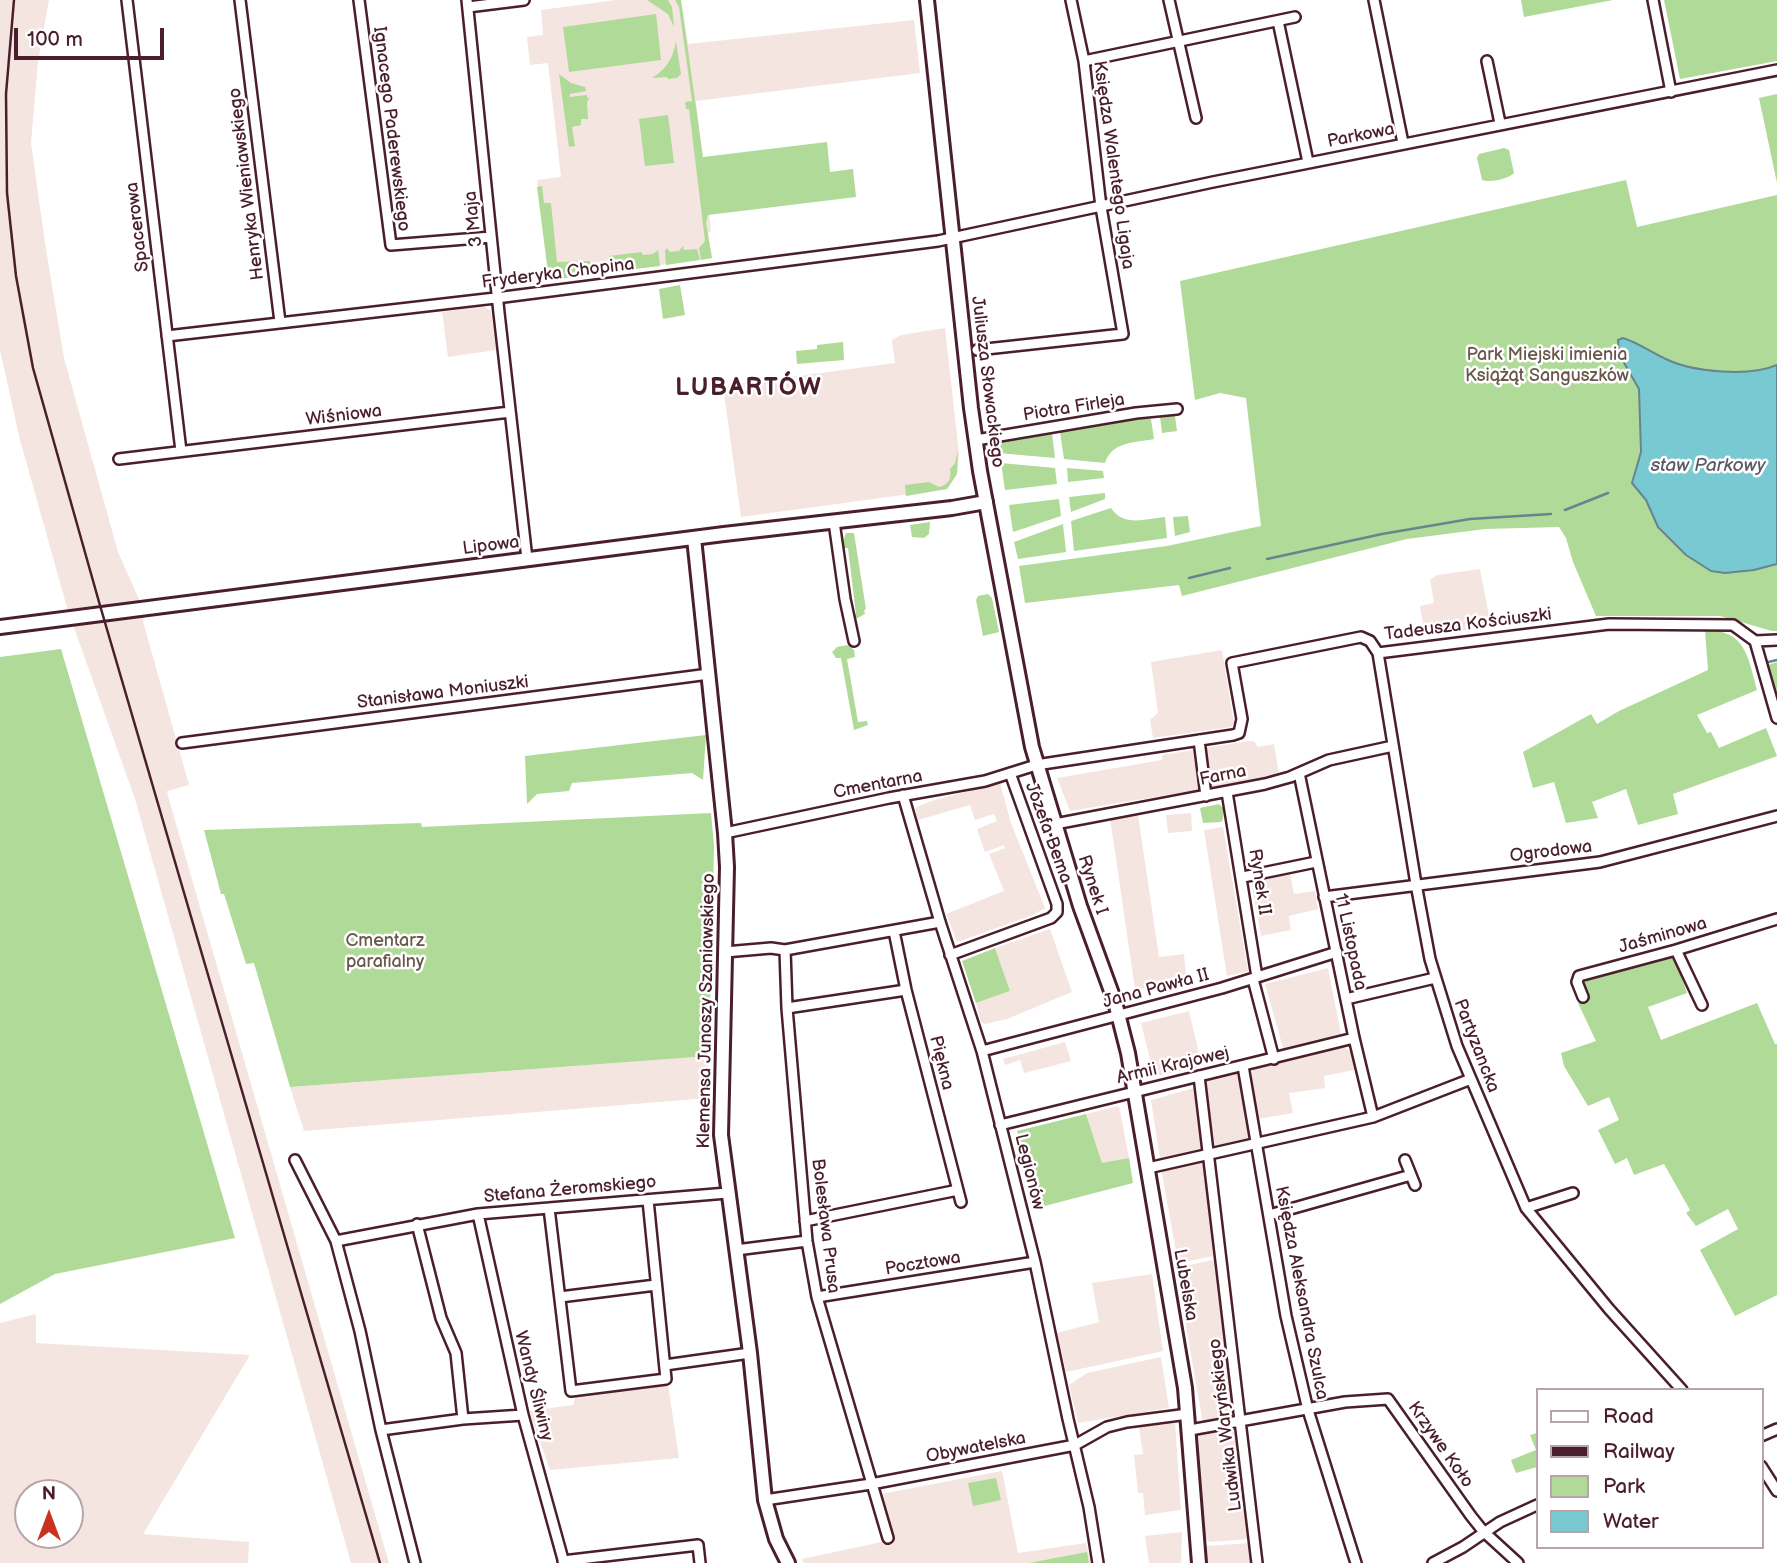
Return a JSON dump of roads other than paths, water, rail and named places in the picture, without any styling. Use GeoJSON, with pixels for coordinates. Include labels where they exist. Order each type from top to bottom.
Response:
{"type":"FeatureCollection","features":[{"type":"Feature","properties":{"kind":"street","name":"Spacerowa"},"geometry":{"type":"LineString","coordinates":[[127,0],[181,451]]}},
{"type":"Feature","properties":{"kind":"street","name":"Henryka Wieniawskiego"},"geometry":{"type":"LineString","coordinates":[[240,0],[280,322]]}},
{"type":"Feature","properties":{"kind":"street","name":"Ignacego Paderewskiego"},"geometry":{"type":"LineString","coordinates":[[359,0],[391,246],[491,237]]}},
{"type":"Feature","properties":{"kind":"street"},"geometry":{"type":"LineString","coordinates":[[467,3],[524,0]]}},
{"type":"Feature","properties":{"kind":"street","name":"Juliusza Słowackiego"},"geometry":{"type":"LineString","coordinates":[[927,0],[976,440],[1036,765]]}},
{"type":"Feature","properties":{"kind":"street","name":"Księdza Walentego Ligaja"},"geometry":{"type":"LineString","coordinates":[[978,350],[1123,334],[1101,207],[1084,61],[1071,0]]}},
{"type":"Feature","properties":{"kind":"street"},"geometry":{"type":"LineString","coordinates":[[1169,0],[1196,118]]}},
{"type":"Feature","properties":{"kind":"street"},"geometry":{"type":"LineString","coordinates":[[1653,0],[1671,92]]}},
{"type":"Feature","properties":{"kind":"street"},"geometry":{"type":"LineString","coordinates":[[1377,1],[1403,143]]}},
{"type":"Feature","properties":{"kind":"street","name":"3 Maja"},"geometry":{"type":"LineString","coordinates":[[467,3],[527,559]]}},
{"type":"Feature","properties":{"kind":"street"},"geometry":{"type":"LineString","coordinates":[[1084,61],[1295,17]]}},
{"type":"Feature","properties":{"kind":"street"},"geometry":{"type":"LineString","coordinates":[[1278,20],[1308,162]]}},
{"type":"Feature","properties":{"kind":"street"},"geometry":{"type":"LineString","coordinates":[[1487,61],[1500,123]]}},
{"type":"Feature","properties":{"kind":"street","name":"Parkowa"},"geometry":{"type":"LineString","coordinates":[[952,238],[1308,162],[1777,70]]}},
{"type":"Feature","properties":{"kind":"street","name":"Fryderyka Chopina"},"geometry":{"type":"LineString","coordinates":[[167,336],[497,298],[952,238]]}},
{"type":"Feature","properties":{"kind":"street","name":"Piotra Firleja"},"geometry":{"type":"LineString","coordinates":[[976,440],[1136,413],[1177,409]]}},
{"type":"Feature","properties":{"kind":"street","name":"Wiśniowa"},"geometry":{"type":"LineString","coordinates":[[119,458],[510,412]]}},
{"type":"Feature","properties":{"kind":"street","name":"Lipowa"},"geometry":{"type":"LineString","coordinates":[[0,627],[986,502]]}},
{"type":"Feature","properties":{"kind":"street"},"geometry":{"type":"LineString","coordinates":[[834,522],[854,641]]}},
{"type":"Feature","properties":{"kind":"street","name":"Klemensa Junoszy Szaniawskiego"},"geometry":{"type":"LineString","coordinates":[[694,538],[725,833],[721,1122],[727,1193],[750,1353],[765,1500],[776,1539],[788,1563]]}},
{"type":"Feature","properties":{"kind":"street","name":"Tadeusza Kościuszki"},"geometry":{"type":"LineString","coordinates":[[1036,765],[1239,733],[1242,727],[1232,663],[1361,637],[1370,641],[1378,653],[1609,624],[1732,625],[1755,641]]}},
{"type":"Feature","properties":{"kind":"street"},"geometry":{"type":"LineString","coordinates":[[1777,640],[1755,641],[1777,718]]}},
{"type":"Feature","properties":{"kind":"street","name":"Partyzancka"},"geometry":{"type":"LineString","coordinates":[[1378,653],[1434,978],[1457,1046],[1526,1208],[1609,1309],[1680,1388]]}},
{"type":"Feature","properties":{"kind":"street","name":"Stanisława Moniuszki"},"geometry":{"type":"LineString","coordinates":[[182,743],[709,674]]}},
{"type":"Feature","properties":{"kind":"street"},"geometry":{"type":"LineString","coordinates":[[1199,740],[1206,796]]}},
{"type":"Feature","properties":{"kind":"street","name":"Farna"},"geometry":{"type":"LineString","coordinates":[[1055,824],[1278,781],[1329,760],[1393,746]]}},
{"type":"Feature","properties":{"kind":"street","name":"Cmentarna"},"geometry":{"type":"LineString","coordinates":[[725,833],[903,795],[960,786],[1036,765]]}},
{"type":"Feature","properties":{"kind":"street","name":"Rynek I"},"geometry":{"type":"LineString","coordinates":[[1036,765],[1080,906],[1119,1016]]}},
{"type":"Feature","properties":{"kind":"street","name":"11 Listopada"},"geometry":{"type":"LineString","coordinates":[[1298,773],[1373,1117]]}},
{"type":"Feature","properties":{"kind":"street","name":"Józefa Bema"},"geometry":{"type":"LineString","coordinates":[[950,955],[1054,916],[1057,912],[1057,904],[1010,774]]}},
{"type":"Feature","properties":{"kind":"street","name":"Rynek II"},"geometry":{"type":"LineString","coordinates":[[1227,792],[1242,877],[1255,978],[1274,1059]]}},
{"type":"Feature","properties":{"kind":"street","name":"Legionów"},"geometry":{"type":"LineString","coordinates":[[903,795],[950,955],[982,1051],[1035,1262],[1089,1507],[1098,1563]]}},
{"type":"Feature","properties":{"kind":"street","name":"Ogrodowa"},"geometry":{"type":"LineString","coordinates":[[1324,897],[1600,862],[1777,816]]}},
{"type":"Feature","properties":{"kind":"street"},"geometry":{"type":"LineString","coordinates":[[1242,877],[1316,862]]}},
{"type":"Feature","properties":{"kind":"street","name":"Jaśminowa"},"geometry":{"type":"LineString","coordinates":[[1583,997],[1577,982],[1580,976],[1777,919]]}},
{"type":"Feature","properties":{"kind":"street"},"geometry":{"type":"LineString","coordinates":[[725,953],[771,948],[785,950],[940,922]]}},
{"type":"Feature","properties":{"kind":"street","name":"Piękna"},"geometry":{"type":"LineString","coordinates":[[894,931],[906,990],[961,1202]]}},
{"type":"Feature","properties":{"kind":"street","name":"Bolesława Prusa"},"geometry":{"type":"LineString","coordinates":[[785,950],[787,1007],[807,1241],[817,1297],[888,1538]]}},
{"type":"Feature","properties":{"kind":"street"},"geometry":{"type":"LineString","coordinates":[[1676,950],[1702,1005]]}},
{"type":"Feature","properties":{"kind":"street","name":"Jana Pawła II"},"geometry":{"type":"LineString","coordinates":[[982,1051],[1119,1016],[1337,952]]}},
{"type":"Feature","properties":{"kind":"street"},"geometry":{"type":"LineString","coordinates":[[1346,999],[1434,978]]}},
{"type":"Feature","properties":{"kind":"street"},"geometry":{"type":"LineString","coordinates":[[787,1007],[906,990]]}},
{"type":"Feature","properties":{"kind":"street","name":"Lubelska"},"geometry":{"type":"LineString","coordinates":[[1119,1016],[1135,1090],[1188,1414],[1199,1563]]}},
{"type":"Feature","properties":{"kind":"street","name":"Armii Krajowej"},"geometry":{"type":"LineString","coordinates":[[1000,1125],[1354,1038]]}},
{"type":"Feature","properties":{"kind":"street","name":"Księdza Aleksandra Szulca"},"geometry":{"type":"LineString","coordinates":[[1243,1066],[1286,1316],[1308,1410],[1356,1563]]}},
{"type":"Feature","properties":{"kind":"street","name":"Ludwika Waryńskiego"},"geometry":{"type":"LineString","coordinates":[[1199,1076],[1257,1563]]}},
{"type":"Feature","properties":{"kind":"street"},"geometry":{"type":"LineString","coordinates":[[1148,1168],[1373,1117],[1471,1079]]}},
{"type":"Feature","properties":{"kind":"street"},"geometry":{"type":"LineString","coordinates":[[295,1160],[335,1241],[360,1331],[381,1430],[415,1563]]}},
{"type":"Feature","properties":{"kind":"street"},"geometry":{"type":"LineString","coordinates":[[1405,1160],[1415,1185]]}},
{"type":"Feature","properties":{"kind":"street"},"geometry":{"type":"LineString","coordinates":[[1269,1215],[1412,1175]]}},
{"type":"Feature","properties":{"kind":"street"},"geometry":{"type":"LineString","coordinates":[[805,1221],[958,1190]]}},
{"type":"Feature","properties":{"kind":"street","name":"Stefana Żeromskiego"},"geometry":{"type":"LineString","coordinates":[[335,1241],[478,1214],[727,1193]]}},
{"type":"Feature","properties":{"kind":"street"},"geometry":{"type":"LineString","coordinates":[[1526,1208],[1573,1193]]}},
{"type":"Feature","properties":{"kind":"street"},"geometry":{"type":"LineString","coordinates":[[549,1208],[571,1391],[663,1381],[666,1376],[648,1200]]}},
{"type":"Feature","properties":{"kind":"street","name":"Wandy Śliwiny"},"geometry":{"type":"LineString","coordinates":[[478,1214],[523,1415],[564,1562]]}},
{"type":"Feature","properties":{"kind":"street"},"geometry":{"type":"LineString","coordinates":[[417,1224],[441,1318],[456,1353],[463,1419]]}},
{"type":"Feature","properties":{"kind":"street"},"geometry":{"type":"LineString","coordinates":[[736,1250],[807,1241]]}},
{"type":"Feature","properties":{"kind":"street","name":"Pocztowa"},"geometry":{"type":"LineString","coordinates":[[817,1297],[1035,1262]]}},
{"type":"Feature","properties":{"kind":"street"},"geometry":{"type":"LineString","coordinates":[[560,1297],[656,1285]]}},
{"type":"Feature","properties":{"kind":"street"},"geometry":{"type":"LineString","coordinates":[[665,1365],[750,1353]]}},
{"type":"Feature","properties":{"kind":"street","name":"Krzywe Koło"},"geometry":{"type":"LineString","coordinates":[[1190,1430],[1345,1402],[1388,1399],[1483,1531],[1518,1563]]}},
{"type":"Feature","properties":{"kind":"street","name":"Obywatelska"},"geometry":{"type":"LineString","coordinates":[[765,1500],[871,1484],[1074,1445],[1108,1427],[1188,1414]]}},
{"type":"Feature","properties":{"kind":"street"},"geometry":{"type":"LineString","coordinates":[[381,1430],[463,1419],[523,1415]]}},
{"type":"Feature","properties":{"kind":"street"},"geometry":{"type":"LineString","coordinates":[[1763,1469],[1777,1491]]}},
{"type":"Feature","properties":{"kind":"street"},"geometry":{"type":"LineString","coordinates":[[1433,1563],[1463,1547],[1483,1531],[1536,1505]]}},
{"type":"Feature","properties":{"kind":"street"},"geometry":{"type":"LineString","coordinates":[[564,1562],[698,1545],[700,1563]]}},
{"type":"Feature","properties":{"kind":"water","name":"staw Parkowy"},"geometry":{"type":"Polygon","coordinates":[[[1623,338],[1668,360],[1692,368],[1738,372],[1777,365],[1777,564],[1754,570],[1725,573],[1711,571],[1686,555],[1658,527],[1646,500],[1632,483],[1641,452],[1639,389],[1619,354],[1618,340],[1623,338]]]}},
{"type":"Feature","properties":{"kind":"waterway"},"geometry":{"type":"LineString","coordinates":[[1565,510],[1608,493]]}},
{"type":"Feature","properties":{"kind":"waterway"},"geometry":{"type":"LineString","coordinates":[[1267,559],[1382,534],[1470,519],[1551,514]]}},
{"type":"Feature","properties":{"kind":"waterway"},"geometry":{"type":"LineString","coordinates":[[1189,578],[1230,568]]}},
{"type":"Feature","properties":{"kind":"waterway"},"geometry":{"type":"LineString","coordinates":[[1764,663],[1777,660]]}},
{"type":"Feature","properties":{"kind":"railway"},"geometry":{"type":"LineString","coordinates":[[14,0],[6,94],[7,193],[16,276],[33,368],[380,1563]]}},
{"type":"Feature","properties":{"kind":"district","name":"LUBARTÓW"},"geometry":{"type":"Point","coordinates":[749,389]}},
{"type":"Feature","properties":{"kind":"park label","name":"Park Miejski imienia Książąt Sanguszków"},"geometry":{"type":"Point","coordinates":[1547,365]}},
{"type":"Feature","properties":{"kind":"park label","name":"Cmentarz parafialny"},"geometry":{"type":"Point","coordinates":[385,951]}}]}
